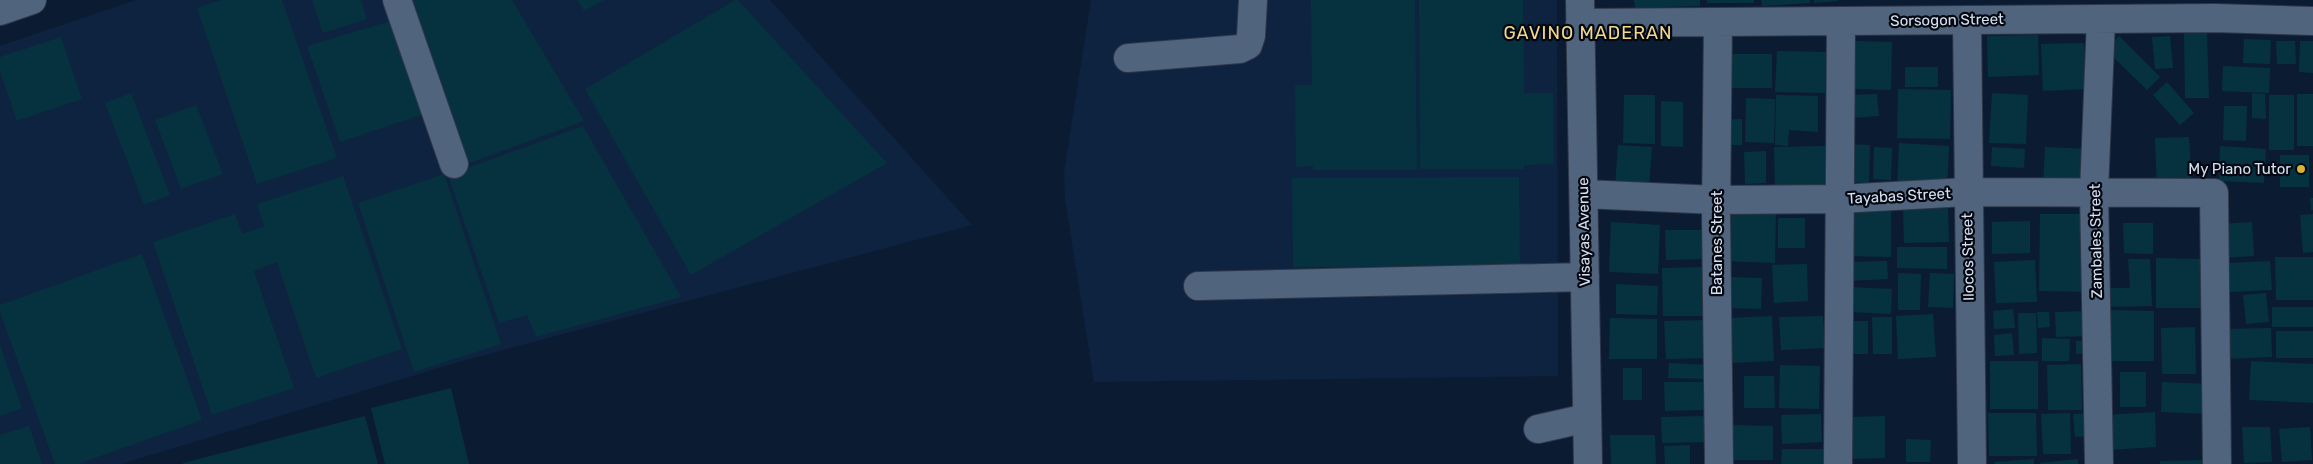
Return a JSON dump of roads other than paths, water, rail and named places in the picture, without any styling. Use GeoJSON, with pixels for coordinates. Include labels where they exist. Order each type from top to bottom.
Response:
{"type":"FeatureCollection","features":[{"type":"Feature","properties":{"kind":"street"},"geometry":{"type":"LineString","coordinates":[[0,11],[32,0]]}},
{"type":"Feature","properties":{"kind":"street"},"geometry":{"type":"LineString","coordinates":[[397,0],[454,164]]}},
{"type":"Feature","properties":{"kind":"street"},"geometry":{"type":"LineString","coordinates":[[1128,58],[1240,50],[1248,45],[1253,0]]}},
{"type":"Feature","properties":{"kind":"street","name":"Sorsogon Street"},"geometry":{"type":"LineString","coordinates":[[1580,12],[1718,22],[2100,19],[2215,9],[2313,20]]}},
{"type":"Feature","properties":{"kind":"street","name":"Visayas Avenue"},"geometry":{"type":"LineString","coordinates":[[1580,12],[1588,464]]}},
{"type":"Feature","properties":{"kind":"street","name":"Zambales Street"},"geometry":{"type":"LineString","coordinates":[[2099,464],[2094,192],[2100,19]]}},
{"type":"Feature","properties":{"kind":"street","name":"Ilocos Street"},"geometry":{"type":"LineString","coordinates":[[1967,20],[1967,192],[1972,464]]}},
{"type":"Feature","properties":{"kind":"street"},"geometry":{"type":"LineString","coordinates":[[1838,464],[1838,199],[1841,21]]}},
{"type":"Feature","properties":{"kind":"street","name":"Batanes Street"},"geometry":{"type":"LineString","coordinates":[[1718,22],[1719,464]]}},
{"type":"Feature","properties":{"kind":"street","name":"Tayabas Street"},"geometry":{"type":"LineString","coordinates":[[1584,194],[1717,200],[1838,199],[1967,192],[2214,194],[2217,464]]}},
{"type":"Feature","properties":{"kind":"street"},"geometry":{"type":"LineString","coordinates":[[1198,286],[1585,277]]}},
{"type":"Feature","properties":{"kind":"street"},"geometry":{"type":"LineString","coordinates":[[1538,429],[1587,418]]}},
{"type":"Feature","properties":{"kind":"place","name":"My Piano Tutor"},"geometry":{"type":"Point","coordinates":[2301,169]}},
{"type":"Feature","properties":{"kind":"district","name":"GAVINO MADERAN"},"geometry":{"type":"Point","coordinates":[1588,33]}}]}
